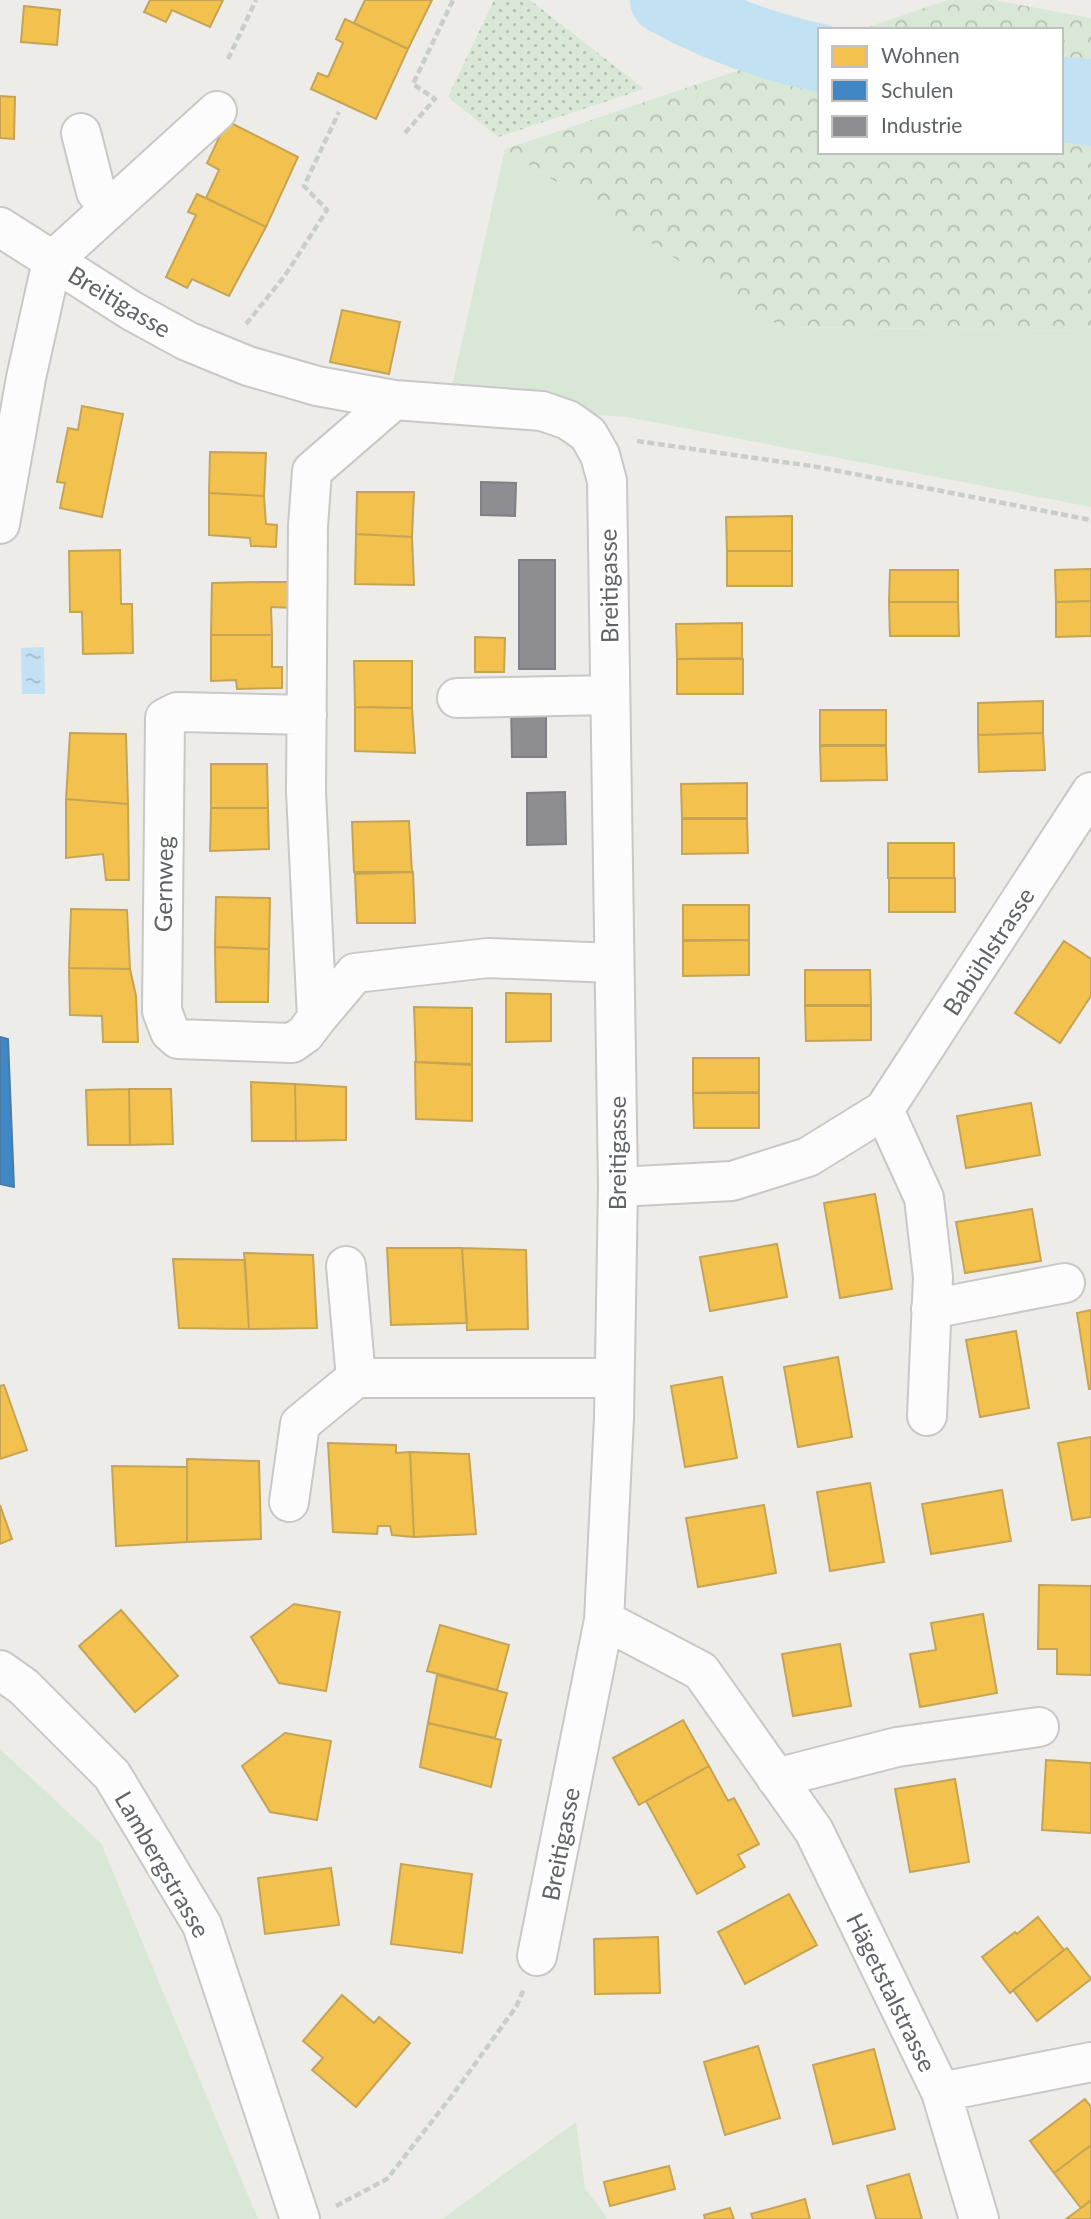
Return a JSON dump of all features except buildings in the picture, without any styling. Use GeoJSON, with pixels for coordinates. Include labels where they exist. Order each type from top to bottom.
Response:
{"type":"FeatureCollection","features":[{"type":"Feature","properties":{"kind":"street"},"geometry":{"type":"LineString","coordinates":[[0,524],[26,378],[52,261],[217,111]]}},
{"type":"Feature","properties":{"kind":"street"},"geometry":{"type":"LineString","coordinates":[[81,133],[96,192],[110,208]]}},
{"type":"Feature","properties":{"kind":"street","name":"Breitigasse"},"geometry":{"type":"LineString","coordinates":[[0,226],[132,311],[187,341],[248,366],[317,386],[394,400],[542,411],[568,420],[588,434],[600,455],[607,481],[618,1187],[614,1378],[604,1620],[537,1956]]}},
{"type":"Feature","properties":{"kind":"street"},"geometry":{"type":"LineString","coordinates":[[317,1018],[306,792],[308,526],[312,471],[394,400]]}},
{"type":"Feature","properties":{"kind":"street"},"geometry":{"type":"LineString","coordinates":[[457,698],[610,695]]}},
{"type":"Feature","properties":{"kind":"street","name":"Gernweg"},"geometry":{"type":"LineString","coordinates":[[307,715],[177,712],[165,718],[162,1011],[170,1032],[178,1039],[292,1044],[305,1034],[355,973],[488,958],[614,963]]}},
{"type":"Feature","properties":{"kind":"street","name":"Babühlstrasse"},"geometry":{"type":"LineString","coordinates":[[618,1187],[732,1181],[808,1157],[884,1110],[1091,792]]}},
{"type":"Feature","properties":{"kind":"street"},"geometry":{"type":"LineString","coordinates":[[884,1110],[924,1198],[933,1277],[927,1416]]}},
{"type":"Feature","properties":{"kind":"street"},"geometry":{"type":"LineString","coordinates":[[346,1266],[356,1378]]}},
{"type":"Feature","properties":{"kind":"street"},"geometry":{"type":"LineString","coordinates":[[931,1309],[1065,1283]]}},
{"type":"Feature","properties":{"kind":"street"},"geometry":{"type":"LineString","coordinates":[[289,1502],[300,1424],[356,1378],[614,1378]]}},
{"type":"Feature","properties":{"kind":"street","name":"Hägetstalstrasse"},"geometry":{"type":"LineString","coordinates":[[604,1620],[701,1671],[814,1831],[941,2092],[979,2219]]}},
{"type":"Feature","properties":{"kind":"street","name":"Lambergstrasse"},"geometry":{"type":"LineString","coordinates":[[0,1670],[24,1687],[112,1775],[202,1925],[316,2213]]}},
{"type":"Feature","properties":{"kind":"street"},"geometry":{"type":"LineString","coordinates":[[776,1778],[897,1746],[1039,1727]]}},
{"type":"Feature","properties":{"kind":"street"},"geometry":{"type":"LineString","coordinates":[[941,2092],[1091,2062]]}},
{"type":"Feature","properties":{"kind":"path"},"geometry":{"type":"LineString","coordinates":[[228,59],[256,0]]}},
{"type":"Feature","properties":{"kind":"path"},"geometry":{"type":"LineString","coordinates":[[405,133],[435,99],[413,84],[453,0]]}},
{"type":"Feature","properties":{"kind":"path"},"geometry":{"type":"LineString","coordinates":[[221,355],[284,277],[327,210],[304,186],[339,112]]}},
{"type":"Feature","properties":{"kind":"path"},"geometry":{"type":"LineString","coordinates":[[588,434],[818,467],[1091,520]]}},
{"type":"Feature","properties":{"kind":"path"},"geometry":{"type":"LineString","coordinates":[[316,2213],[387,2179],[516,2007],[537,1956]]}},
{"type":"Feature","properties":{"kind":"green space"},"geometry":{"type":"Polygon","coordinates":[[[494,0],[530,0],[644,89],[498,137],[448,97],[494,0]]]}},
{"type":"Feature","properties":{"kind":"green space"},"geometry":{"type":"Polygon","coordinates":[[[948,0],[993,0],[1091,18],[1091,331],[782,327],[505,149],[818,44],[818,154],[1063,154],[1063,28],[865,28],[948,0]]]}},
{"type":"Feature","properties":{"kind":"green space"},"geometry":{"type":"Polygon","coordinates":[[[505,149],[782,327],[1091,331],[1091,507],[627,417],[448,404],[505,149]]]}},
{"type":"Feature","properties":{"kind":"green space"},"geometry":{"type":"Polygon","coordinates":[[[0,1749],[101,1843],[258,2219],[0,2219],[0,1749]]]}},
{"type":"Feature","properties":{"kind":"green space"},"geometry":{"type":"Polygon","coordinates":[[[576,2122],[585,2188],[608,2219],[442,2219],[576,2122]]]}},
{"type":"Feature","properties":{"kind":"water"},"geometry":{"type":"Polygon","coordinates":[[[44,647],[45,694],[22,694],[21,648],[44,647]]]}},
{"type":"Feature","properties":{"kind":"waterway"},"geometry":{"type":"LineString","coordinates":[[664,0],[740,35],[818,58]]}},
{"type":"Feature","properties":{"kind":"waterway"},"geometry":{"type":"LineString","coordinates":[[1063,91],[1091,93]]}},
{"type":"Feature","properties":{"kind":"waterway"},"geometry":{"type":"LineString","coordinates":[[1063,123],[1091,127]]}}]}
